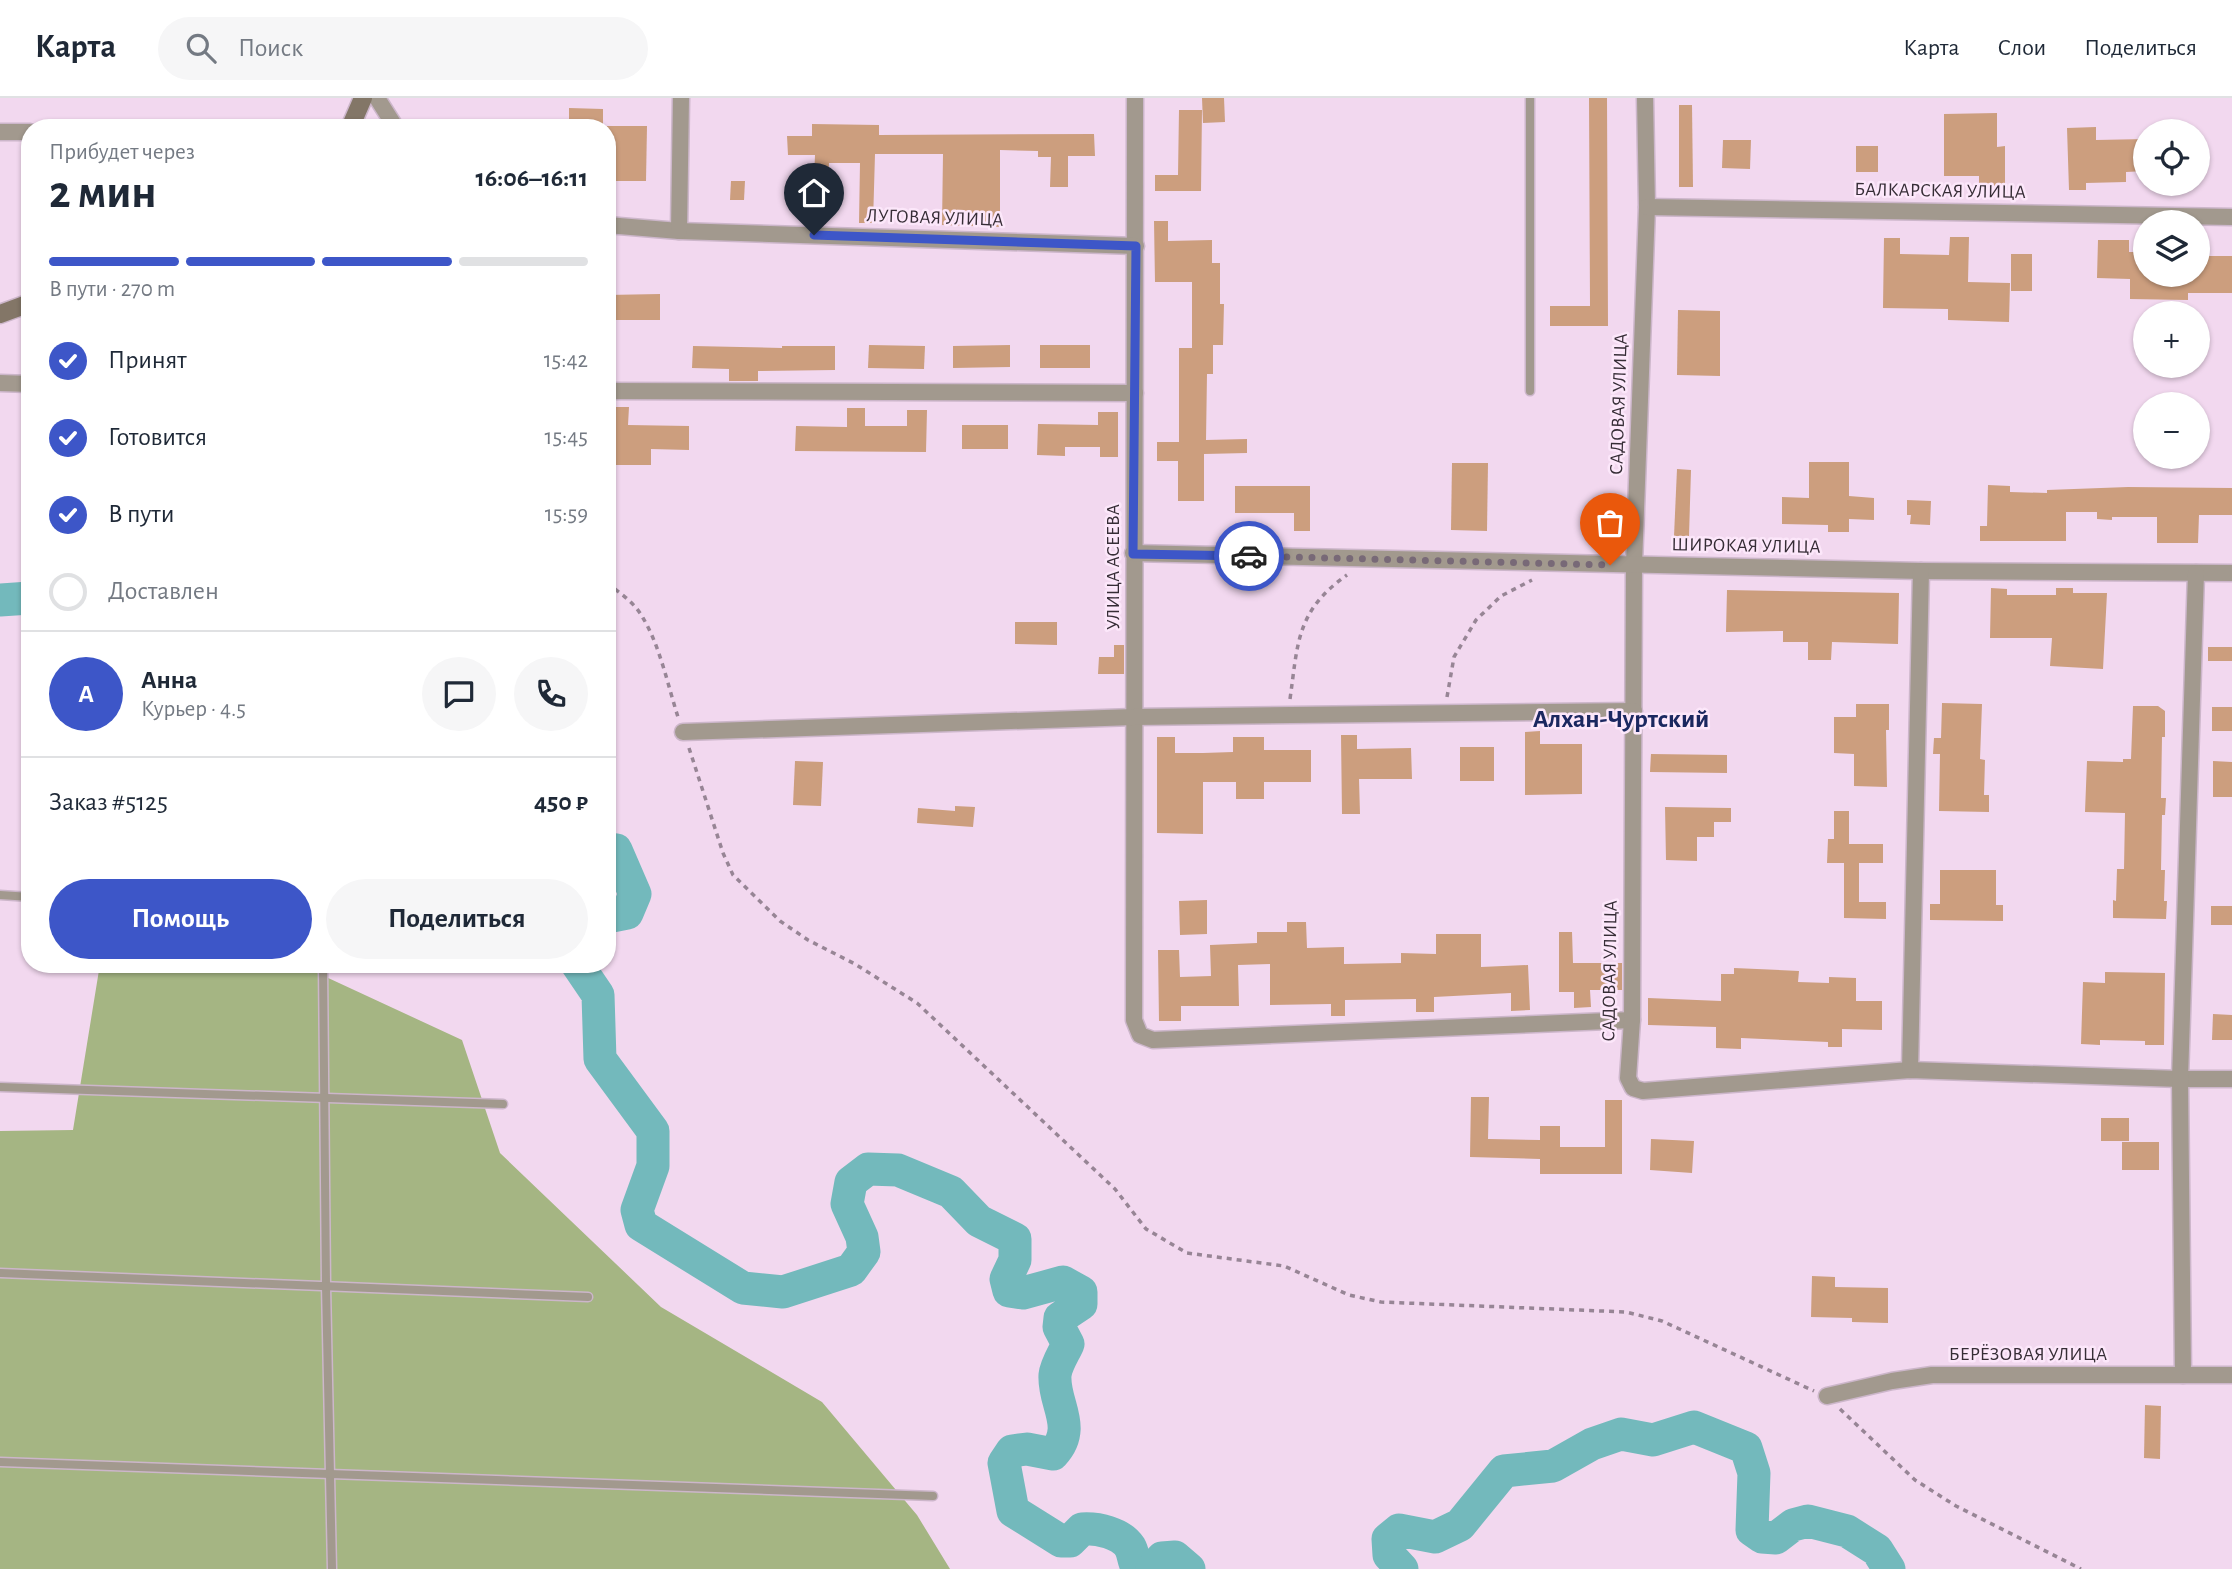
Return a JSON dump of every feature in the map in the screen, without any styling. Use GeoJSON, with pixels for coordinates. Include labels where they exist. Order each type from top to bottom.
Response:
{"type":"FeatureCollection","features":[{"type":"Feature","properties":{"kind":"street"},"geometry":{"type":"LineString","coordinates":[[354,119],[363,98]]}},
{"type":"Feature","properties":{"kind":"street"},"geometry":{"type":"LineString","coordinates":[[377,98],[390,119]]}},
{"type":"Feature","properties":{"kind":"street"},"geometry":{"type":"LineString","coordinates":[[680,231],[681,98]]}},
{"type":"Feature","properties":{"kind":"street","name":"УЛИЦА АСЕЕВА"},"geometry":{"type":"LineString","coordinates":[[1135,98],[1134,1020],[1140,1035],[1153,1040],[1632,1020]]}},
{"type":"Feature","properties":{"kind":"street","name":"САДОВАЯ УЛИЦА"},"geometry":{"type":"LineString","coordinates":[[1645,98],[1647,207],[1634,565],[1632,1020],[1628,1078],[1633,1088],[1643,1091],[1910,1070]]}},
{"type":"Feature","properties":{"kind":"street"},"geometry":{"type":"LineString","coordinates":[[0,132],[21,132]]}},
{"type":"Feature","properties":{"kind":"street","name":"БАЛКАРСКАЯ УЛИЦА"},"geometry":{"type":"LineString","coordinates":[[1647,207],[2232,218]]}},
{"type":"Feature","properties":{"kind":"street","name":"ЛУГОВАЯ УЛИЦА"},"geometry":{"type":"LineString","coordinates":[[616,226],[680,231],[1136,246]]}},
{"type":"Feature","properties":{"kind":"street"},"geometry":{"type":"LineString","coordinates":[[0,314],[21,306]]}},
{"type":"Feature","properties":{"kind":"street"},"geometry":{"type":"LineString","coordinates":[[0,383],[21,384]]}},
{"type":"Feature","properties":{"kind":"street"},"geometry":{"type":"LineString","coordinates":[[616,391],[1135,393]]}},
{"type":"Feature","properties":{"kind":"street","name":"ШИРОКАЯ УЛИЦА"},"geometry":{"type":"LineString","coordinates":[[1133,554],[1921,571],[2232,573]]}},
{"type":"Feature","properties":{"kind":"street"},"geometry":{"type":"LineString","coordinates":[[1921,571],[1910,1070],[2232,1079]]}},
{"type":"Feature","properties":{"kind":"street"},"geometry":{"type":"LineString","coordinates":[[2183,1375],[2180,1079],[2196,573]]}},
{"type":"Feature","properties":{"kind":"street"},"geometry":{"type":"LineString","coordinates":[[683,732],[1134,717],[1633,711]]}},
{"type":"Feature","properties":{"kind":"street","name":"БЕРЁЗОВАЯ УЛИЦА"},"geometry":{"type":"LineString","coordinates":[[1826,1396],[1932,1375],[2232,1375]]}},
{"type":"Feature","properties":{"kind":"lane"},"geometry":{"type":"LineString","coordinates":[[1530,98],[1530,391]]}},
{"type":"Feature","properties":{"kind":"lane"},"geometry":{"type":"LineString","coordinates":[[0,895],[21,896]]}},
{"type":"Feature","properties":{"kind":"lane"},"geometry":{"type":"LineString","coordinates":[[323,973],[332,1569]]}},
{"type":"Feature","properties":{"kind":"lane"},"geometry":{"type":"LineString","coordinates":[[0,1087],[503,1104]]}},
{"type":"Feature","properties":{"kind":"lane"},"geometry":{"type":"LineString","coordinates":[[0,1273],[588,1297]]}},
{"type":"Feature","properties":{"kind":"lane"},"geometry":{"type":"LineString","coordinates":[[0,1462],[933,1496]]}},
{"type":"Feature","properties":{"kind":"path"},"geometry":{"type":"LineString","coordinates":[[1288,715],[1300,633],[1309,612],[1341,580],[1370,559]]}},
{"type":"Feature","properties":{"kind":"path"},"geometry":{"type":"LineString","coordinates":[[1445,713],[1454,657],[1476,620],[1501,596],[1561,564]]}},
{"type":"Feature","properties":{"kind":"path"},"geometry":{"type":"LineString","coordinates":[[616,590],[642,616],[652,635],[723,853],[733,875],[780,921],[917,1003],[1115,1189],[1146,1229],[1187,1253],[1284,1266],[1349,1295],[1381,1302],[1626,1312],[1662,1321],[1826,1396],[1915,1480],[1956,1506],[2081,1569]]}},
{"type":"Feature","properties":{"kind":"green space"},"geometry":{"type":"Polygon","coordinates":[[[99,973],[317,973],[462,1040],[500,1153],[661,1307],[822,1402],[917,1515],[950,1569],[0,1569],[0,1131],[73,1130],[99,973]]]}},
{"type":"Feature","properties":{"kind":"building"},"geometry":{"type":"Polygon","coordinates":[[[1202,98],[1224,98],[1225,122],[1203,123],[1202,98]]]}},
{"type":"Feature","properties":{"kind":"building"},"geometry":{"type":"Polygon","coordinates":[[[1589,98],[1607,98],[1608,326],[1550,326],[1550,306],[1590,306],[1589,98]]]}},
{"type":"Feature","properties":{"kind":"building"},"geometry":{"type":"Polygon","coordinates":[[[1679,105],[1692,105],[1693,187],[1679,187],[1679,105]]]}},
{"type":"Feature","properties":{"kind":"building"},"geometry":{"type":"Polygon","coordinates":[[[569,108],[603,109],[603,119],[569,119],[569,108]]]}},
{"type":"Feature","properties":{"kind":"building"},"geometry":{"type":"Polygon","coordinates":[[[1179,110],[1202,110],[1201,191],[1155,191],[1155,175],[1178,175],[1179,110]]]}},
{"type":"Feature","properties":{"kind":"building"},"geometry":{"type":"Polygon","coordinates":[[[1997,113],[1997,147],[2005,146],[2005,187],[1979,187],[1979,176],[1944,176],[1944,114],[1997,113]]]}},
{"type":"Feature","properties":{"kind":"building"},"geometry":{"type":"Polygon","coordinates":[[[812,124],[879,125],[879,135],[1094,134],[1095,156],[1068,156],[1068,187],[1050,187],[1051,157],[1038,157],[1038,151],[1000,150],[1000,227],[942,225],[943,154],[875,154],[873,223],[859,223],[860,163],[829,163],[826,224],[812,225],[815,155],[788,155],[787,136],[812,136],[812,124]]]}},
{"type":"Feature","properties":{"kind":"building"},"geometry":{"type":"Polygon","coordinates":[[[616,126],[647,126],[646,181],[616,181],[616,126]]]}},
{"type":"Feature","properties":{"kind":"building"},"geometry":{"type":"Polygon","coordinates":[[[2096,127],[2096,140],[2133,139],[2133,172],[2126,172],[2126,182],[2086,183],[2086,190],[2069,190],[2067,128],[2096,127]]]}},
{"type":"Feature","properties":{"kind":"building"},"geometry":{"type":"Polygon","coordinates":[[[1723,140],[1751,140],[1750,169],[1722,168],[1723,140]]]}},
{"type":"Feature","properties":{"kind":"building"},"geometry":{"type":"Polygon","coordinates":[[[1856,146],[1878,146],[1878,172],[1856,172],[1856,146]]]}},
{"type":"Feature","properties":{"kind":"building"},"geometry":{"type":"Polygon","coordinates":[[[731,181],[745,181],[744,200],[730,200],[731,181]]]}},
{"type":"Feature","properties":{"kind":"building"},"geometry":{"type":"Polygon","coordinates":[[[1154,221],[1168,221],[1168,241],[1212,240],[1212,263],[1220,263],[1220,304],[1224,304],[1223,345],[1213,345],[1213,374],[1207,374],[1206,440],[1247,439],[1247,453],[1204,454],[1204,501],[1178,501],[1178,461],[1157,461],[1157,442],[1179,442],[1179,348],[1192,348],[1192,282],[1155,282],[1154,221]]]}},
{"type":"Feature","properties":{"kind":"building"},"geometry":{"type":"Polygon","coordinates":[[[1950,237],[1969,237],[1968,282],[2010,283],[2009,322],[1948,320],[1948,309],[1883,308],[1884,238],[1900,238],[1900,254],[1949,255],[1950,237]]]}},
{"type":"Feature","properties":{"kind":"building"},"geometry":{"type":"Polygon","coordinates":[[[2098,240],[2129,240],[2129,252],[2133,252],[2133,287],[2210,287],[2210,256],[2232,256],[2232,293],[2188,293],[2188,300],[2130,299],[2130,279],[2097,278],[2098,240]]]}},
{"type":"Feature","properties":{"kind":"building"},"geometry":{"type":"Polygon","coordinates":[[[2011,254],[2032,254],[2032,291],[2011,291],[2011,254]]]}},
{"type":"Feature","properties":{"kind":"building"},"geometry":{"type":"Polygon","coordinates":[[[660,294],[660,320],[616,320],[616,295],[660,294]]]}},
{"type":"Feature","properties":{"kind":"building"},"geometry":{"type":"Polygon","coordinates":[[[1678,310],[1720,311],[1720,376],[1677,375],[1678,310]]]}},
{"type":"Feature","properties":{"kind":"building"},"geometry":{"type":"Polygon","coordinates":[[[869,345],[925,346],[924,369],[868,368],[869,345]]]}},
{"type":"Feature","properties":{"kind":"building"},"geometry":{"type":"Polygon","coordinates":[[[1010,345],[1010,367],[953,368],[953,346],[1010,345]]]}},
{"type":"Feature","properties":{"kind":"building"},"geometry":{"type":"Polygon","coordinates":[[[1040,345],[1090,345],[1090,368],[1040,368],[1040,345]]]}},
{"type":"Feature","properties":{"kind":"building"},"geometry":{"type":"Polygon","coordinates":[[[693,346],[835,346],[835,370],[758,371],[758,381],[729,381],[729,369],[692,368],[693,346]]]}},
{"type":"Feature","properties":{"kind":"building"},"geometry":{"type":"Polygon","coordinates":[[[616,407],[629,407],[628,425],[689,426],[689,450],[651,449],[651,465],[616,465],[616,407]]]}},
{"type":"Feature","properties":{"kind":"building"},"geometry":{"type":"Polygon","coordinates":[[[847,408],[865,408],[865,426],[907,426],[907,410],[927,410],[926,452],[795,451],[796,426],[847,427],[847,408]]]}},
{"type":"Feature","properties":{"kind":"building"},"geometry":{"type":"Polygon","coordinates":[[[1098,412],[1118,412],[1118,457],[1100,457],[1100,447],[1065,447],[1065,456],[1037,455],[1038,424],[1098,425],[1098,412]]]}},
{"type":"Feature","properties":{"kind":"building"},"geometry":{"type":"Polygon","coordinates":[[[962,425],[1008,425],[1008,449],[962,449],[962,425]]]}},
{"type":"Feature","properties":{"kind":"building"},"geometry":{"type":"Polygon","coordinates":[[[1809,462],[1849,462],[1849,496],[1874,498],[1874,520],[1849,519],[1849,532],[1828,532],[1828,525],[1782,524],[1782,497],[1809,498],[1809,462]]]}},
{"type":"Feature","properties":{"kind":"building"},"geometry":{"type":"Polygon","coordinates":[[[1452,463],[1488,463],[1487,531],[1451,530],[1452,463]]]}},
{"type":"Feature","properties":{"kind":"building"},"geometry":{"type":"Polygon","coordinates":[[[1677,469],[1691,470],[1689,536],[1674,536],[1677,469]]]}},
{"type":"Feature","properties":{"kind":"building"},"geometry":{"type":"Polygon","coordinates":[[[1988,485],[2010,486],[2010,492],[2047,493],[2047,490],[2128,487],[2232,488],[2232,515],[2199,515],[2198,543],[2157,543],[2157,517],[2097,519],[2097,512],[2066,512],[2066,541],[1980,541],[1980,526],[1987,526],[1988,485]]]}},
{"type":"Feature","properties":{"kind":"building"},"geometry":{"type":"Polygon","coordinates":[[[1235,486],[1310,486],[1310,531],[1294,531],[1294,513],[1235,513],[1235,486]]]}},
{"type":"Feature","properties":{"kind":"building"},"geometry":{"type":"Polygon","coordinates":[[[1907,500],[1931,501],[1930,525],[1910,524],[1911,515],[1907,515],[1907,500]]]}},
{"type":"Feature","properties":{"kind":"building"},"geometry":{"type":"Polygon","coordinates":[[[1991,588],[2007,589],[2007,595],[2056,595],[2056,588],[2073,588],[2073,593],[2107,593],[2103,669],[2050,666],[2052,638],[1990,638],[1991,588]]]}},
{"type":"Feature","properties":{"kind":"building"},"geometry":{"type":"Polygon","coordinates":[[[1727,590],[1899,593],[1898,644],[1832,642],[1831,660],[1808,660],[1808,642],[1783,642],[1783,631],[1726,632],[1727,590]]]}},
{"type":"Feature","properties":{"kind":"building"},"geometry":{"type":"Polygon","coordinates":[[[1015,622],[1057,622],[1057,645],[1015,644],[1015,622]]]}},
{"type":"Feature","properties":{"kind":"building"},"geometry":{"type":"Polygon","coordinates":[[[1114,645],[1124,645],[1124,674],[1098,674],[1099,657],[1114,657],[1114,645]]]}},
{"type":"Feature","properties":{"kind":"building"},"geometry":{"type":"Polygon","coordinates":[[[2208,647],[2232,647],[2232,661],[2208,661],[2208,647]]]}},
{"type":"Feature","properties":{"kind":"building"},"geometry":{"type":"Polygon","coordinates":[[[1942,703],[1982,704],[1980,759],[1985,760],[1984,795],[1989,795],[1989,812],[1939,811],[1940,754],[1933,754],[1934,738],[1941,738],[1942,703]]]}},
{"type":"Feature","properties":{"kind":"building"},"geometry":{"type":"Polygon","coordinates":[[[1856,704],[1889,704],[1889,730],[1886,730],[1887,787],[1854,786],[1854,754],[1834,753],[1834,717],[1856,717],[1856,704]]]}},
{"type":"Feature","properties":{"kind":"building"},"geometry":{"type":"Polygon","coordinates":[[[2133,706],[2158,706],[2165,711],[2161,798],[2166,798],[2165,815],[2162,815],[2161,870],[2165,870],[2166,919],[2113,918],[2117,869],[2124,869],[2125,813],[2085,812],[2087,761],[2123,762],[2123,759],[2131,759],[2133,706]]]}},
{"type":"Feature","properties":{"kind":"building"},"geometry":{"type":"Polygon","coordinates":[[[2212,707],[2232,707],[2232,731],[2212,731],[2212,707]]]}},
{"type":"Feature","properties":{"kind":"building"},"geometry":{"type":"Polygon","coordinates":[[[1540,731],[1540,744],[1582,744],[1582,794],[1525,795],[1525,732],[1540,731]]]}},
{"type":"Feature","properties":{"kind":"building"},"geometry":{"type":"Polygon","coordinates":[[[1341,735],[1357,735],[1357,749],[1411,748],[1412,779],[1359,779],[1360,814],[1342,814],[1341,735]]]}},
{"type":"Feature","properties":{"kind":"building"},"geometry":{"type":"Polygon","coordinates":[[[1157,737],[1175,737],[1175,753],[1233,752],[1233,737],[1264,737],[1264,750],[1311,750],[1311,782],[1264,782],[1264,799],[1236,799],[1236,782],[1203,782],[1203,834],[1157,833],[1157,737]]]}},
{"type":"Feature","properties":{"kind":"building"},"geometry":{"type":"Polygon","coordinates":[[[1460,747],[1494,747],[1494,781],[1460,781],[1460,747]]]}},
{"type":"Feature","properties":{"kind":"building"},"geometry":{"type":"Polygon","coordinates":[[[1651,754],[1727,755],[1727,773],[1650,772],[1651,754]]]}},
{"type":"Feature","properties":{"kind":"building"},"geometry":{"type":"Polygon","coordinates":[[[795,761],[823,762],[821,806],[793,805],[795,761]]]}},
{"type":"Feature","properties":{"kind":"building"},"geometry":{"type":"Polygon","coordinates":[[[2213,761],[2232,762],[2232,797],[2213,797],[2213,761]]]}},
{"type":"Feature","properties":{"kind":"building"},"geometry":{"type":"Polygon","coordinates":[[[955,806],[975,807],[973,827],[917,823],[918,808],[955,811],[955,806]]]}},
{"type":"Feature","properties":{"kind":"building"},"geometry":{"type":"Polygon","coordinates":[[[1665,807],[1731,808],[1731,822],[1714,822],[1714,837],[1697,837],[1697,861],[1666,860],[1665,807]]]}},
{"type":"Feature","properties":{"kind":"building"},"geometry":{"type":"Polygon","coordinates":[[[1834,811],[1849,811],[1849,844],[1883,844],[1883,863],[1859,863],[1859,902],[1886,902],[1886,919],[1844,918],[1844,863],[1827,863],[1828,839],[1834,839],[1834,811]]]}},
{"type":"Feature","properties":{"kind":"building"},"geometry":{"type":"Polygon","coordinates":[[[1940,870],[1996,870],[1996,905],[2003,905],[2003,921],[1930,920],[1930,904],[1940,904],[1940,870]]]}},
{"type":"Feature","properties":{"kind":"building"},"geometry":{"type":"Polygon","coordinates":[[[1207,900],[1207,934],[1180,935],[1179,901],[1207,900]]]}},
{"type":"Feature","properties":{"kind":"building"},"geometry":{"type":"Polygon","coordinates":[[[2211,906],[2232,906],[2232,925],[2211,925],[2211,906]]]}},
{"type":"Feature","properties":{"kind":"building"},"geometry":{"type":"Polygon","coordinates":[[[1287,922],[1306,922],[1307,948],[1344,947],[1344,964],[1401,963],[1401,953],[1436,954],[1436,934],[1481,934],[1481,967],[1528,965],[1530,1010],[1511,1011],[1511,993],[1434,997],[1434,1012],[1416,1012],[1416,999],[1345,1000],[1345,1016],[1331,1016],[1331,1004],[1270,1005],[1270,964],[1238,965],[1239,1006],[1181,1006],[1181,1021],[1159,1021],[1158,950],[1179,950],[1180,977],[1211,976],[1210,945],[1257,943],[1257,932],[1287,932],[1287,922]]]}},
{"type":"Feature","properties":{"kind":"building"},"geometry":{"type":"Polygon","coordinates":[[[1559,932],[1572,932],[1573,963],[1622,963],[1622,990],[1590,990],[1591,1007],[1574,1008],[1574,992],[1559,992],[1559,932]]]}},
{"type":"Feature","properties":{"kind":"building"},"geometry":{"type":"Polygon","coordinates":[[[1734,968],[1799,971],[1798,982],[1829,983],[1829,977],[1856,978],[1856,1001],[1882,1001],[1882,1030],[1842,1029],[1842,1047],[1828,1047],[1828,1042],[1741,1038],[1741,1049],[1716,1048],[1716,1027],[1648,1025],[1648,998],[1721,1001],[1721,974],[1734,974],[1734,968]]]}},
{"type":"Feature","properties":{"kind":"building"},"geometry":{"type":"Polygon","coordinates":[[[2105,972],[2165,973],[2164,1045],[2145,1045],[2145,1041],[2100,1040],[2100,1045],[2081,1044],[2083,982],[2105,983],[2105,972]]]}},
{"type":"Feature","properties":{"kind":"building"},"geometry":{"type":"Polygon","coordinates":[[[2213,1014],[2232,1015],[2232,1040],[2212,1040],[2213,1014]]]}},
{"type":"Feature","properties":{"kind":"building"},"geometry":{"type":"Polygon","coordinates":[[[1471,1097],[1489,1097],[1488,1139],[1540,1140],[1540,1126],[1560,1126],[1560,1147],[1605,1147],[1605,1100],[1622,1100],[1622,1174],[1540,1174],[1540,1159],[1470,1157],[1471,1097]]]}},
{"type":"Feature","properties":{"kind":"building"},"geometry":{"type":"Polygon","coordinates":[[[2101,1118],[2129,1118],[2129,1141],[2101,1141],[2101,1118]]]}},
{"type":"Feature","properties":{"kind":"building"},"geometry":{"type":"Polygon","coordinates":[[[1651,1139],[1694,1141],[1692,1173],[1650,1170],[1651,1139]]]}},
{"type":"Feature","properties":{"kind":"building"},"geometry":{"type":"Polygon","coordinates":[[[2122,1142],[2159,1142],[2159,1170],[2122,1170],[2122,1142]]]}},
{"type":"Feature","properties":{"kind":"building"},"geometry":{"type":"Polygon","coordinates":[[[1812,1276],[1835,1277],[1835,1287],[1888,1288],[1888,1323],[1852,1322],[1852,1318],[1811,1317],[1812,1276]]]}},
{"type":"Feature","properties":{"kind":"building"},"geometry":{"type":"Polygon","coordinates":[[[2145,1405],[2161,1406],[2160,1459],[2144,1458],[2145,1405]]]}},
{"type":"Feature","properties":{"kind":"waterway"},"geometry":{"type":"LineString","coordinates":[[0,600],[21,599]]}},
{"type":"Feature","properties":{"kind":"waterway"},"geometry":{"type":"LineString","coordinates":[[616,850],[635,894],[627,913],[616,915]]}},
{"type":"Feature","properties":{"kind":"waterway"},"geometry":{"type":"LineString","coordinates":[[583,973],[598,995],[600,1059],[653,1131],[653,1166],[637,1210],[641,1225],[743,1288],[783,1292],[851,1270],[864,1252],[862,1237],[847,1204],[851,1182],[868,1169],[898,1170],[951,1192],[979,1221],[1015,1239],[1015,1260],[1006,1279],[1009,1291],[1023,1293],[1063,1282],[1081,1292],[1081,1304],[1060,1318],[1059,1327],[1068,1344],[1058,1363],[1055,1386],[1063,1415],[1064,1434],[1053,1454],[1027,1449],[1012,1451],[1004,1463],[1013,1511],[1061,1541],[1070,1541],[1082,1529],[1095,1529],[1115,1535],[1130,1547],[1138,1569]]}},
{"type":"Feature","properties":{"kind":"waterway"},"geometry":{"type":"LineString","coordinates":[[1402,1569],[1389,1555],[1388,1539],[1399,1530],[1435,1537],[1460,1525],[1504,1471],[1553,1466],[1592,1444],[1621,1434],[1653,1440],[1694,1427],[1746,1448],[1754,1473],[1752,1530],[1762,1537],[1776,1538],[1793,1525],[1808,1521],[1847,1531],[1877,1550],[1889,1569]]}},
{"type":"Feature","properties":{"kind":"waterway"},"geometry":{"type":"LineString","coordinates":[[1152,1569],[1162,1558],[1175,1557],[1189,1569]]}},
{"type":"Feature","properties":{"kind":"way so far"},"geometry":{"type":"LineString","coordinates":[[1249,556],[1610,565]]}},
{"type":"Feature","properties":{"kind":"district","name":"Алхан-Чуртский"},"geometry":{"type":"Point","coordinates":[1621,719]}},
{"type":"Feature","properties":{"kind":"route"},"geometry":{"type":"LineString","coordinates":[[814,235],[1136,246],[1133,554],[1249,556]]}}]}
